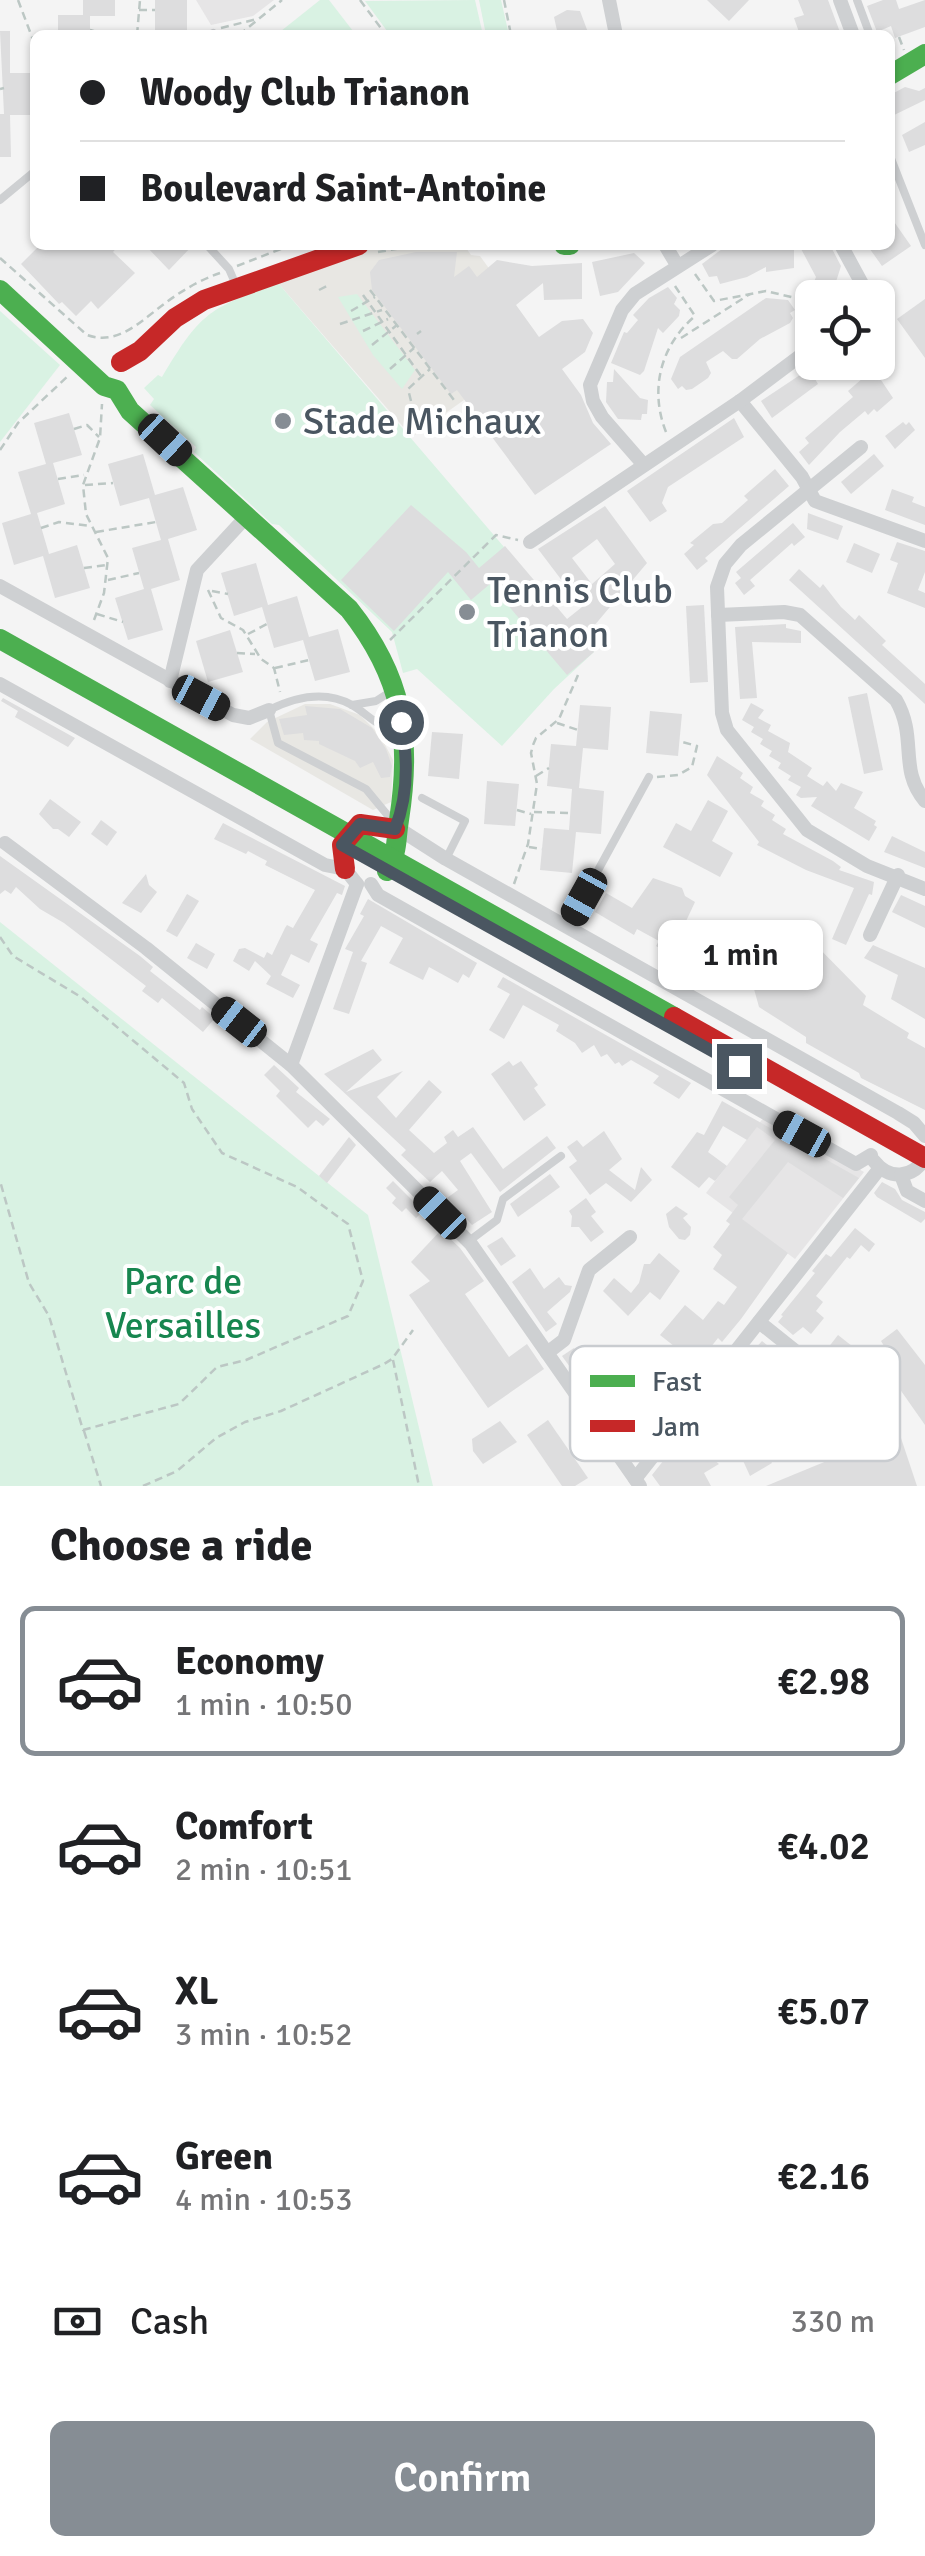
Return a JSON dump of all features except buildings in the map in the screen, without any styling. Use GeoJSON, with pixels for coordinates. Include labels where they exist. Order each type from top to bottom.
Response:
{"type":"FeatureCollection","features":[{"type":"Feature","properties":{"kind":"main road"},"geometry":{"type":"LineString","coordinates":[[895,72],[918,61]]}},
{"type":"Feature","properties":{"kind":"main road"},"geometry":{"type":"LineString","coordinates":[[115,377],[184,311],[237,286],[361,250]]}},
{"type":"Feature","properties":{"kind":"main road"},"geometry":{"type":"LineString","coordinates":[[0,290],[80,359],[115,377],[130,411],[349,609],[377,648],[394,690],[403,731],[406,782],[396,828],[399,848],[356,861],[0,639]]}},
{"type":"Feature","properties":{"kind":"main road"},"geometry":{"type":"LineString","coordinates":[[0,654],[356,861],[874,1148],[918,1168]]}},
{"type":"Feature","properties":{"kind":"main road"},"geometry":{"type":"LineString","coordinates":[[356,861],[360,824],[396,828]]}},
{"type":"Feature","properties":{"kind":"street"},"geometry":{"type":"LineString","coordinates":[[608,0],[615,30]]}},
{"type":"Feature","properties":{"kind":"street"},"geometry":{"type":"LineString","coordinates":[[840,0],[851,30]]}},
{"type":"Feature","properties":{"kind":"street"},"geometry":{"type":"LineString","coordinates":[[668,250],[676,266]]}},
{"type":"Feature","properties":{"kind":"street"},"geometry":{"type":"LineString","coordinates":[[643,464],[602,417],[590,385],[622,310],[636,294],[703,250]]}},
{"type":"Feature","properties":{"kind":"street"},"geometry":{"type":"LineString","coordinates":[[844,250],[861,280]]}},
{"type":"Feature","properties":{"kind":"street"},"geometry":{"type":"LineString","coordinates":[[530,542],[795,360]]}},
{"type":"Feature","properties":{"kind":"street"},"geometry":{"type":"LineString","coordinates":[[740,400],[802,477],[815,502],[925,541]]}},
{"type":"Feature","properties":{"kind":"street"},"geometry":{"type":"LineString","coordinates":[[861,447],[729,557],[718,578],[722,713],[732,739],[798,823],[866,866],[925,888]]}},
{"type":"Feature","properties":{"kind":"street"},"geometry":{"type":"LineString","coordinates":[[170,682],[197,570],[247,516]]}},
{"type":"Feature","properties":{"kind":"street"},"geometry":{"type":"LineString","coordinates":[[0,586],[242,718],[275,707]]}},
{"type":"Feature","properties":{"kind":"street"},"geometry":{"type":"LineString","coordinates":[[718,615],[800,615],[896,700],[906,717],[911,780],[925,801]]}},
{"type":"Feature","properties":{"kind":"street"},"geometry":{"type":"LineString","coordinates":[[0,684],[356,861],[378,896],[856,1164],[874,1148]]}},
{"type":"Feature","properties":{"kind":"street"},"geometry":{"type":"LineString","coordinates":[[396,828],[924,1130]]}},
{"type":"Feature","properties":{"kind":"street"},"geometry":{"type":"LineString","coordinates":[[5,843],[146,948],[292,1065],[468,1242],[570,1386]]}},
{"type":"Feature","properties":{"kind":"street"},"geometry":{"type":"LineString","coordinates":[[292,1065],[356,861]]}},
{"type":"Feature","properties":{"kind":"street"},"geometry":{"type":"LineString","coordinates":[[870,934],[898,876]]}},
{"type":"Feature","properties":{"kind":"street"},"geometry":{"type":"LineString","coordinates":[[741,1346],[889,1120],[906,1119]]}},
{"type":"Feature","properties":{"kind":"street"},"geometry":{"type":"LineString","coordinates":[[874,1148],[918,1168],[907,1191],[925,1201]]}},
{"type":"Feature","properties":{"kind":"street"},"geometry":{"type":"LineString","coordinates":[[547,1353],[564,1340],[589,1270],[630,1237]]}},
{"type":"Feature","properties":{"kind":"street"},"geometry":{"type":"LineString","coordinates":[[759,1322],[789,1346]]}},
{"type":"Feature","properties":{"kind":"street"},"geometry":{"type":"LineString","coordinates":[[623,1461],[638,1482],[654,1461]]}},
{"type":"Feature","properties":{"kind":"lane"},"geometry":{"type":"LineString","coordinates":[[857,0],[868,30]]}},
{"type":"Feature","properties":{"kind":"lane"},"geometry":{"type":"LineString","coordinates":[[895,169],[925,245]]}},
{"type":"Feature","properties":{"kind":"lane"},"geometry":{"type":"LineString","coordinates":[[0,200],[30,176]]}},
{"type":"Feature","properties":{"kind":"lane"},"geometry":{"type":"LineString","coordinates":[[212,250],[229,269],[237,286]]}},
{"type":"Feature","properties":{"kind":"lane"},"geometry":{"type":"LineString","coordinates":[[352,705],[376,701],[394,690]]}},
{"type":"Feature","properties":{"kind":"lane"},"geometry":{"type":"LineString","coordinates":[[396,828],[366,789],[278,742],[275,707],[320,696],[352,705],[390,730],[403,731]]}},
{"type":"Feature","properties":{"kind":"lane"},"geometry":{"type":"LineString","coordinates":[[567,927],[649,777]]}},
{"type":"Feature","properties":{"kind":"lane"},"geometry":{"type":"LineString","coordinates":[[422,798],[465,821],[446,859]]}},
{"type":"Feature","properties":{"kind":"lane"},"geometry":{"type":"LineString","coordinates":[[468,1242],[496,1220],[503,1198],[561,1156]]}},
{"type":"Feature","properties":{"kind":"path"},"geometry":{"type":"LineString","coordinates":[[18,0],[30,32]]}},
{"type":"Feature","properties":{"kind":"path"},"geometry":{"type":"LineString","coordinates":[[136,30],[140,0]]}},
{"type":"Feature","properties":{"kind":"path"},"geometry":{"type":"LineString","coordinates":[[245,30],[282,0]]}},
{"type":"Feature","properties":{"kind":"path"},"geometry":{"type":"LineString","coordinates":[[360,0],[382,30]]}},
{"type":"Feature","properties":{"kind":"path"},"geometry":{"type":"LineString","coordinates":[[504,0],[510,30]]}},
{"type":"Feature","properties":{"kind":"path"},"geometry":{"type":"LineString","coordinates":[[138,10],[155,10]]}},
{"type":"Feature","properties":{"kind":"path"},"geometry":{"type":"LineString","coordinates":[[224,30],[258,19]]}},
{"type":"Feature","properties":{"kind":"path"},"geometry":{"type":"LineString","coordinates":[[899,37],[918,61]]}},
{"type":"Feature","properties":{"kind":"path"},"geometry":{"type":"LineString","coordinates":[[0,258],[93,338],[80,359],[18,423],[0,450]]}},
{"type":"Feature","properties":{"kind":"path"},"geometry":{"type":"LineString","coordinates":[[676,266],[714,301],[766,291],[795,298]]}},
{"type":"Feature","properties":{"kind":"path"},"geometry":{"type":"LineString","coordinates":[[676,266],[695,316],[681,329],[676,342]]}},
{"type":"Feature","properties":{"kind":"path"},"geometry":{"type":"LineString","coordinates":[[320,290],[327,286]]}},
{"type":"Feature","properties":{"kind":"path"},"geometry":{"type":"LineString","coordinates":[[370,290],[454,400]]}},
{"type":"Feature","properties":{"kind":"path"},"geometry":{"type":"LineString","coordinates":[[675,444],[658,408],[662,357],[676,342],[752,292]]}},
{"type":"Feature","properties":{"kind":"path"},"geometry":{"type":"LineString","coordinates":[[364,295],[421,376]]}},
{"type":"Feature","properties":{"kind":"path"},"geometry":{"type":"LineString","coordinates":[[351,311],[375,298]]}},
{"type":"Feature","properties":{"kind":"path"},"geometry":{"type":"LineString","coordinates":[[340,324],[383,309]]}},
{"type":"Feature","properties":{"kind":"path"},"geometry":{"type":"LineString","coordinates":[[362,330],[390,318]]}},
{"type":"Feature","properties":{"kind":"path"},"geometry":{"type":"LineString","coordinates":[[372,346],[396,326]]}},
{"type":"Feature","properties":{"kind":"path"},"geometry":{"type":"LineString","coordinates":[[395,338],[402,333]]}},
{"type":"Feature","properties":{"kind":"path"},"geometry":{"type":"LineString","coordinates":[[401,346],[408,340]]}},
{"type":"Feature","properties":{"kind":"path"},"geometry":{"type":"LineString","coordinates":[[390,368],[414,348]]}},
{"type":"Feature","properties":{"kind":"path"},"geometry":{"type":"LineString","coordinates":[[411,401],[408,389],[430,369]]}},
{"type":"Feature","properties":{"kind":"path"},"geometry":{"type":"LineString","coordinates":[[86,635],[106,581],[108,558],[94,532],[83,485],[115,377]]}},
{"type":"Feature","properties":{"kind":"path"},"geometry":{"type":"LineString","coordinates":[[74,429],[86,424],[100,438]]}},
{"type":"Feature","properties":{"kind":"path"},"geometry":{"type":"LineString","coordinates":[[58,480],[86,475]]}},
{"type":"Feature","properties":{"kind":"path"},"geometry":{"type":"LineString","coordinates":[[83,485],[114,483]]}},
{"type":"Feature","properties":{"kind":"path"},"geometry":{"type":"LineString","coordinates":[[41,528],[59,522],[92,526]]}},
{"type":"Feature","properties":{"kind":"path"},"geometry":{"type":"LineString","coordinates":[[94,532],[156,522]]}},
{"type":"Feature","properties":{"kind":"path"},"geometry":{"type":"LineString","coordinates":[[377,648],[394,638],[496,535],[530,542]]}},
{"type":"Feature","properties":{"kind":"path"},"geometry":{"type":"LineString","coordinates":[[84,568],[108,565]]}},
{"type":"Feature","properties":{"kind":"path"},"geometry":{"type":"LineString","coordinates":[[106,581],[140,573]]}},
{"type":"Feature","properties":{"kind":"path"},"geometry":{"type":"LineString","coordinates":[[192,586],[228,594]]}},
{"type":"Feature","properties":{"kind":"path"},"geometry":{"type":"LineString","coordinates":[[210,591],[221,618],[247,634],[257,654],[274,668],[275,707]]}},
{"type":"Feature","properties":{"kind":"path"},"geometry":{"type":"LineString","coordinates":[[96,614],[123,622]]}},
{"type":"Feature","properties":{"kind":"path"},"geometry":{"type":"LineString","coordinates":[[247,634],[267,624]]}},
{"type":"Feature","properties":{"kind":"path"},"geometry":{"type":"LineString","coordinates":[[237,653],[257,654]]}},
{"type":"Feature","properties":{"kind":"path"},"geometry":{"type":"LineString","coordinates":[[274,668],[309,660]]}},
{"type":"Feature","properties":{"kind":"path"},"geometry":{"type":"LineString","coordinates":[[510,895],[528,847],[535,777],[531,754],[536,738],[556,722],[578,675]]}},
{"type":"Feature","properties":{"kind":"path"},"geometry":{"type":"LineString","coordinates":[[556,722],[578,730]]}},
{"type":"Feature","properties":{"kind":"path"},"geometry":{"type":"LineString","coordinates":[[649,777],[678,775],[692,767],[697,746],[679,741]]}},
{"type":"Feature","properties":{"kind":"path"},"geometry":{"type":"LineString","coordinates":[[535,777],[549,768]]}},
{"type":"Feature","properties":{"kind":"path"},"geometry":{"type":"LineString","coordinates":[[517,810],[570,813]]}},
{"type":"Feature","properties":{"kind":"path"},"geometry":{"type":"LineString","coordinates":[[528,847],[542,849]]}},
{"type":"Feature","properties":{"kind":"path"},"geometry":{"type":"LineString","coordinates":[[0,937],[14,956],[81,997],[184,1084],[192,1109],[222,1153],[297,1188],[348,1224],[363,1281],[348,1316],[246,1360],[217,1367],[179,1404],[83,1430]]}},
{"type":"Feature","properties":{"kind":"path"},"geometry":{"type":"LineString","coordinates":[[0,1181],[29,1283],[50,1316],[101,1486]]}},
{"type":"Feature","properties":{"kind":"path"},"geometry":{"type":"LineString","coordinates":[[144,1486],[178,1471],[216,1438],[245,1422],[281,1412],[392,1359],[414,1330]]}},
{"type":"Feature","properties":{"kind":"path"},"geometry":{"type":"LineString","coordinates":[[392,1359],[419,1486]]}},
{"type":"Feature","properties":{"kind":"shaded area"},"geometry":{"type":"Polygon","coordinates":[[[196,0],[274,0],[253,16],[211,25],[196,0]]]}},
{"type":"Feature","properties":{"kind":"shaded area"},"geometry":{"type":"Polygon","coordinates":[[[367,250],[468,250],[480,256],[536,333],[464,400],[412,437],[278,283],[367,250]]]}},
{"type":"Feature","properties":{"kind":"shaded area"},"geometry":{"type":"Polygon","coordinates":[[[305,704],[330,704],[360,715],[380,735],[393,760],[391,802],[373,810],[250,739],[267,722],[305,704]]]}},
{"type":"Feature","properties":{"kind":"shaded area"},"geometry":{"type":"Polygon","coordinates":[[[764,1117],[864,1172],[795,1259],[706,1193],[764,1117]]]}},
{"type":"Feature","properties":{"kind":"green space"},"geometry":{"type":"Polygon","coordinates":[[[320,0],[329,0],[352,30],[282,30],[320,0]]]}},
{"type":"Feature","properties":{"kind":"green space"},"geometry":{"type":"Polygon","coordinates":[[[475,0],[482,30],[386,30],[365,1],[475,0]]]}},
{"type":"Feature","properties":{"kind":"green space"},"geometry":{"type":"Polygon","coordinates":[[[479,0],[501,0],[508,30],[485,30],[479,0]]]}},
{"type":"Feature","properties":{"kind":"green space"},"geometry":{"type":"Polygon","coordinates":[[[278,283],[594,652],[502,746],[417,669],[403,673],[392,632],[279,525],[272,524],[194,452],[196,447],[150,405],[154,399],[144,388],[158,375],[162,377],[208,315],[278,283]]]}},
{"type":"Feature","properties":{"kind":"green space"},"geometry":{"type":"Polygon","coordinates":[[[357,294],[415,370],[402,389],[373,355],[338,297],[357,294]]]}},
{"type":"Feature","properties":{"kind":"green space"},"geometry":{"type":"Polygon","coordinates":[[[0,311],[60,365],[0,442],[0,311]]]}},
{"type":"Feature","properties":{"kind":"green space","name":"Parc de Versailles"},"geometry":{"type":"Polygon","coordinates":[[[0,922],[368,1215],[433,1486],[0,1486],[0,922]]]}},
{"type":"Feature","properties":{"kind":"traffic: fast"},"geometry":{"type":"LineString","coordinates":[[895,72],[925,54]]}},
{"type":"Feature","properties":{"kind":"traffic: fast"},"geometry":{"type":"LineString","coordinates":[[0,290],[104,386],[117,390],[130,411],[349,609],[367,634],[392,683],[403,734],[403,790],[395,851],[387,871]]}},
{"type":"Feature","properties":{"kind":"traffic: fast"},"geometry":{"type":"LineString","coordinates":[[0,639],[674,1017]]}},
{"type":"Feature","properties":{"kind":"traffic: jam"},"geometry":{"type":"LineString","coordinates":[[121,362],[204,300],[345,250]]}},
{"type":"Feature","properties":{"kind":"traffic: jam"},"geometry":{"type":"LineString","coordinates":[[345,869],[342,845],[360,824],[395,829]]}},
{"type":"Feature","properties":{"kind":"traffic: jam"},"geometry":{"type":"LineString","coordinates":[[674,1017],[925,1158]]}},
{"type":"Feature","properties":{"kind":"place","name":"Stade Michaux"},"geometry":{"type":"Point","coordinates":[283,421]}},
{"type":"Feature","properties":{"kind":"place","name":"Tennis Club Trianon"},"geometry":{"type":"Point","coordinates":[467,612]}},
{"type":"Feature","properties":{"kind":"route"},"geometry":{"type":"LineString","coordinates":[[401,722],[406,782],[395,829],[360,824],[342,845],[739,1066]]}}]}
